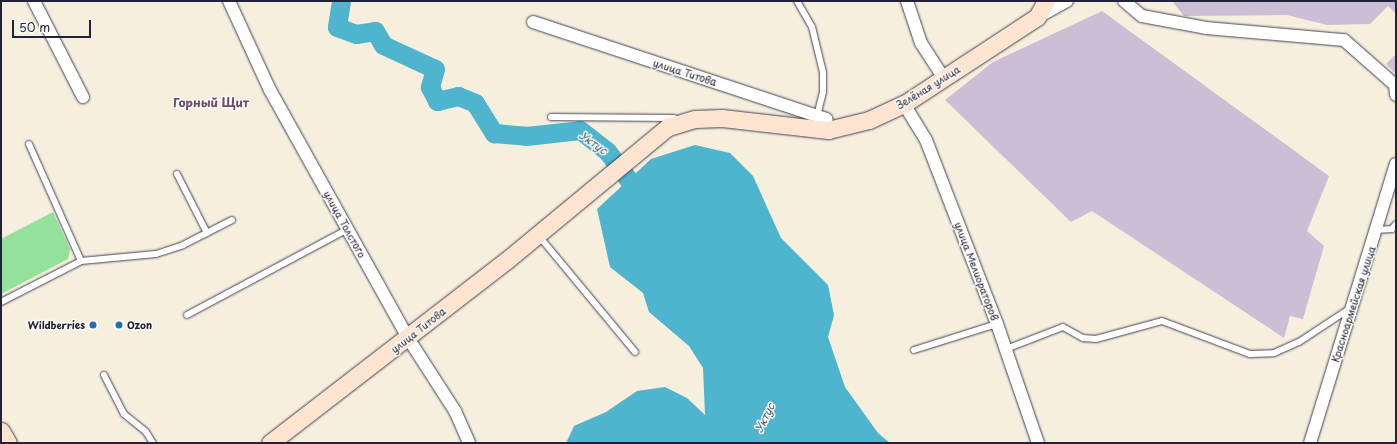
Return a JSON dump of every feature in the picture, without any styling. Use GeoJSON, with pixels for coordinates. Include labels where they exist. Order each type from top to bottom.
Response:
{"type":"FeatureCollection","features":[{"type":"Feature","properties":{"kind":"street"},"geometry":{"type":"LineString","coordinates":[[34,1],[83,97]]}},
{"type":"Feature","properties":{"kind":"street","name":"улица Толстого"},"geometry":{"type":"LineString","coordinates":[[229,1],[270,90],[408,338],[455,412],[469,443]]}},
{"type":"Feature","properties":{"kind":"street"},"geometry":{"type":"LineString","coordinates":[[907,1],[921,43],[943,77]]}},
{"type":"Feature","properties":{"kind":"street"},"geometry":{"type":"LineString","coordinates":[[1036,17],[1046,1]]}},
{"type":"Feature","properties":{"kind":"street"},"geometry":{"type":"LineString","coordinates":[[1036,17],[1067,1]]}},
{"type":"Feature","properties":{"kind":"street"},"geometry":{"type":"LineString","coordinates":[[1124,1],[1142,16],[1206,28],[1344,40],[1396,88]]}},
{"type":"Feature","properties":{"kind":"street","name":"Зелёная улица"},"geometry":{"type":"LineString","coordinates":[[668,127],[695,119],[722,118],[828,130],[869,120],[904,104],[1036,17]]}},
{"type":"Feature","properties":{"kind":"street","name":"улица Титова"},"geometry":{"type":"LineString","coordinates":[[533,22],[817,116]]}},
{"type":"Feature","properties":{"kind":"street","name":"улица Мелиораторов"},"geometry":{"type":"LineString","coordinates":[[904,104],[926,140],[997,324],[1038,443]]}},
{"type":"Feature","properties":{"kind":"street"},"geometry":{"type":"LineString","coordinates":[[817,116],[826,119],[828,130]]}},
{"type":"Feature","properties":{"kind":"street","name":"улица Титова"},"geometry":{"type":"LineString","coordinates":[[274,442],[538,235],[668,127]]}},
{"type":"Feature","properties":{"kind":"street","name":"Красноармейская улица"},"geometry":{"type":"LineString","coordinates":[[1310,443],[1350,308],[1396,164]]}},
{"type":"Feature","properties":{"kind":"street"},"geometry":{"type":"LineString","coordinates":[[1,431],[8,443]]}},
{"type":"Feature","properties":{"kind":"lane"},"geometry":{"type":"LineString","coordinates":[[798,1],[812,28],[824,72],[823,92],[817,116]]}},
{"type":"Feature","properties":{"kind":"lane"},"geometry":{"type":"LineString","coordinates":[[550,117],[695,119]]}},
{"type":"Feature","properties":{"kind":"lane"},"geometry":{"type":"LineString","coordinates":[[28,144],[81,261]]}},
{"type":"Feature","properties":{"kind":"lane"},"geometry":{"type":"LineString","coordinates":[[177,174],[207,233]]}},
{"type":"Feature","properties":{"kind":"lane"},"geometry":{"type":"LineString","coordinates":[[1,302],[81,261],[156,254],[207,233],[232,220]]}},
{"type":"Feature","properties":{"kind":"lane"},"geometry":{"type":"LineString","coordinates":[[1376,230],[1392,229],[1396,224]]}},
{"type":"Feature","properties":{"kind":"lane"},"geometry":{"type":"LineString","coordinates":[[187,315],[348,230]]}},
{"type":"Feature","properties":{"kind":"lane"},"geometry":{"type":"LineString","coordinates":[[538,235],[635,352]]}},
{"type":"Feature","properties":{"kind":"lane"},"geometry":{"type":"LineString","coordinates":[[1006,349],[1063,326],[1083,338],[1096,339],[1162,321],[1250,354],[1274,353],[1299,342],[1350,308]]}},
{"type":"Feature","properties":{"kind":"lane"},"geometry":{"type":"LineString","coordinates":[[914,350],[997,324]]}},
{"type":"Feature","properties":{"kind":"lane"},"geometry":{"type":"LineString","coordinates":[[104,375],[124,414],[146,432],[153,443]]}},
{"type":"Feature","properties":{"kind":"shaded area"},"geometry":{"type":"Polygon","coordinates":[[[1172,1],[1396,1],[1396,14],[1388,6],[1370,24],[1327,25],[1287,15],[1184,16],[1172,1]]]}},
{"type":"Feature","properties":{"kind":"shaded area"},"geometry":{"type":"Polygon","coordinates":[[[1102,11],[1329,176],[1307,231],[1324,246],[1303,319],[1290,316],[1284,338],[1092,211],[1071,222],[945,100],[993,62],[1102,11]]]}},
{"type":"Feature","properties":{"kind":"shaded area"},"geometry":{"type":"Polygon","coordinates":[[[1396,54],[1396,74],[1386,64],[1396,54]]]}},
{"type":"Feature","properties":{"kind":"green space"},"geometry":{"type":"Polygon","coordinates":[[[53,212],[70,249],[68,259],[1,294],[1,239],[53,212]]]}},
{"type":"Feature","properties":{"kind":"water"},"geometry":{"type":"Polygon","coordinates":[[[695,145],[730,153],[753,176],[781,238],[828,285],[834,315],[828,337],[845,387],[878,433],[890,443],[566,443],[574,426],[606,412],[637,391],[665,387],[687,398],[705,415],[703,368],[689,346],[649,312],[643,293],[610,267],[597,209],[651,159],[695,145]]]}},
{"type":"Feature","properties":{"kind":"waterway","name":"Уктус"},"geometry":{"type":"LineString","coordinates":[[341,1],[337,27],[356,34],[375,31],[383,45],[435,69],[430,87],[437,101],[458,96],[475,103],[494,133],[526,136],[580,130],[607,151],[643,199]]}},
{"type":"Feature","properties":{"kind":"place","name":"Wildberries"},"geometry":{"type":"Point","coordinates":[93,325]}},
{"type":"Feature","properties":{"kind":"place","name":"Ozon"},"geometry":{"type":"Point","coordinates":[119,325]}},
{"type":"Feature","properties":{"kind":"district","name":"Горный Щит"},"geometry":{"type":"Point","coordinates":[211,103]}}]}
